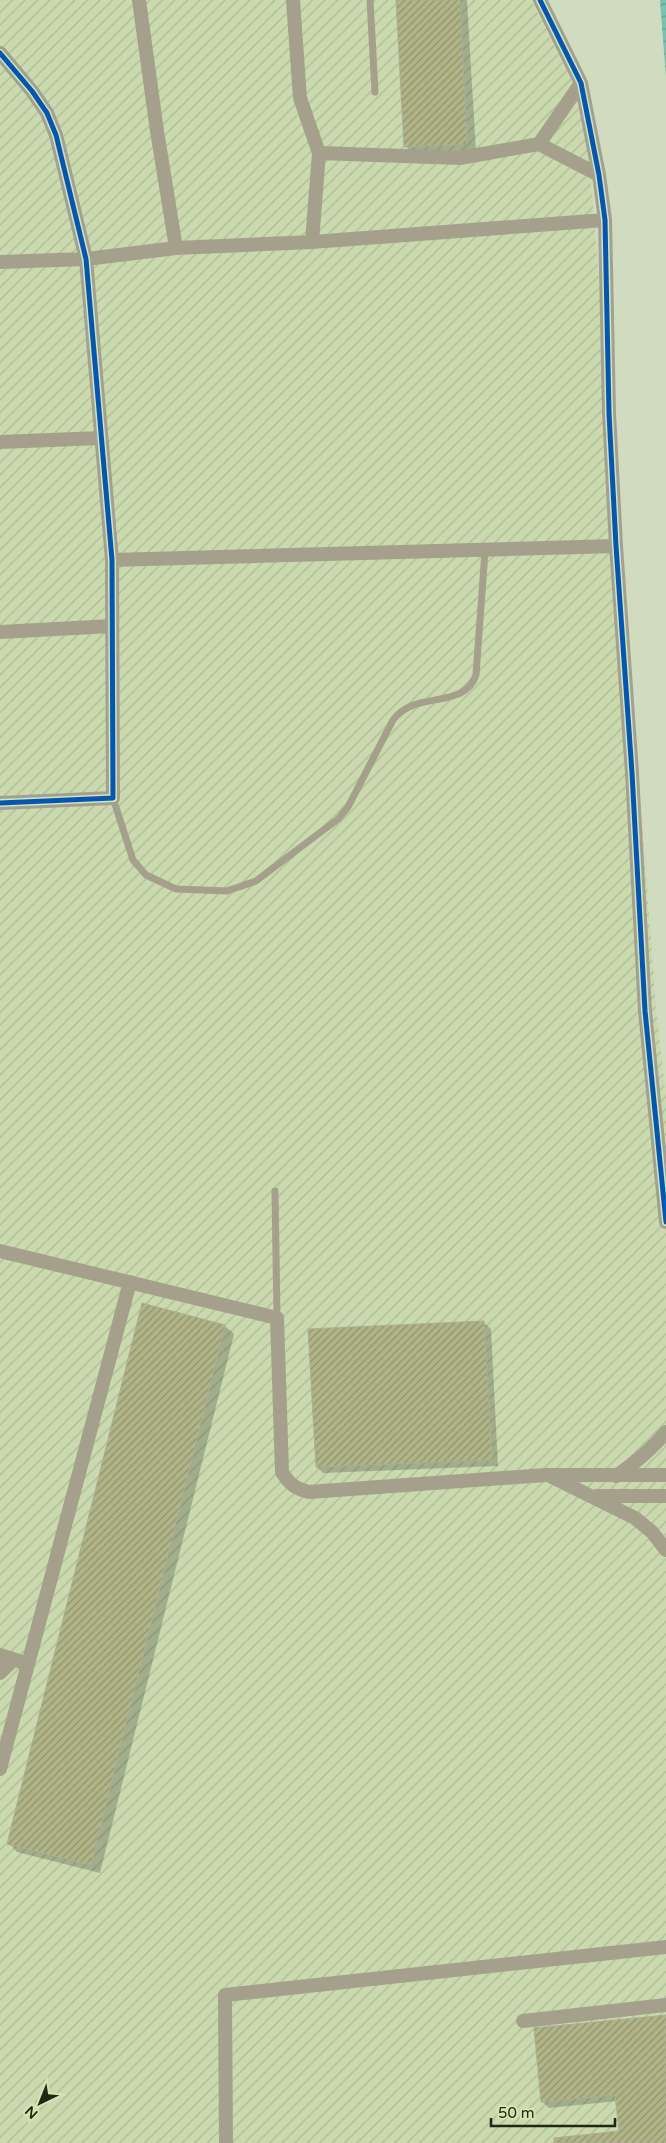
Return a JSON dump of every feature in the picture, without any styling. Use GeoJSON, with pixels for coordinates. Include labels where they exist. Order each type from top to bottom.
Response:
{"type":"FeatureCollection","features":[{"type":"Feature","properties":{"kind":"street"},"geometry":{"type":"LineString","coordinates":[[139,0],[157,131],[176,248]]}},
{"type":"Feature","properties":{"kind":"street"},"geometry":{"type":"LineString","coordinates":[[293,0],[300,98],[319,153],[312,242]]}},
{"type":"Feature","properties":{"kind":"street"},"geometry":{"type":"LineString","coordinates":[[540,0],[581,83],[599,175],[605,220],[609,413],[616,546],[632,772],[645,1011],[666,1222]]}},
{"type":"Feature","properties":{"kind":"street"},"geometry":{"type":"LineString","coordinates":[[0,53],[32,91],[47,113],[56,135],[86,258],[112,560],[113,798],[0,803]]}},
{"type":"Feature","properties":{"kind":"street"},"geometry":{"type":"LineString","coordinates":[[539,144],[581,83]]}},
{"type":"Feature","properties":{"kind":"street"},"geometry":{"type":"LineString","coordinates":[[319,153],[460,158],[539,144],[599,175]]}},
{"type":"Feature","properties":{"kind":"street"},"geometry":{"type":"LineString","coordinates":[[0,262],[86,258],[176,248],[312,242],[605,220]]}},
{"type":"Feature","properties":{"kind":"street"},"geometry":{"type":"LineString","coordinates":[[0,442],[101,438]]}},
{"type":"Feature","properties":{"kind":"street"},"geometry":{"type":"LineString","coordinates":[[112,560],[616,546]]}},
{"type":"Feature","properties":{"kind":"street"},"geometry":{"type":"LineString","coordinates":[[0,632],[112,626]]}},
{"type":"Feature","properties":{"kind":"street"},"geometry":{"type":"LineString","coordinates":[[0,1251],[277,1318],[282,1472],[287,1481],[297,1489],[309,1492],[546,1475],[666,1475]]}},
{"type":"Feature","properties":{"kind":"street"},"geometry":{"type":"LineString","coordinates":[[0,1769],[130,1282]]}},
{"type":"Feature","properties":{"kind":"street"},"geometry":{"type":"LineString","coordinates":[[616,1476],[652,1448],[666,1432]]}},
{"type":"Feature","properties":{"kind":"street"},"geometry":{"type":"LineString","coordinates":[[546,1475],[635,1518],[652,1532],[666,1550]]}},
{"type":"Feature","properties":{"kind":"street"},"geometry":{"type":"LineString","coordinates":[[592,1496],[666,1496]]}},
{"type":"Feature","properties":{"kind":"street"},"geometry":{"type":"LineString","coordinates":[[0,1673],[7,1658],[28,1664]]}},
{"type":"Feature","properties":{"kind":"street"},"geometry":{"type":"LineString","coordinates":[[226,2143],[226,1995],[666,1946]]}},
{"type":"Feature","properties":{"kind":"street"},"geometry":{"type":"LineString","coordinates":[[523,2021],[666,2004]]}},
{"type":"Feature","properties":{"kind":"lane"},"geometry":{"type":"LineString","coordinates":[[370,0],[374,92]]}},
{"type":"Feature","properties":{"kind":"lane"},"geometry":{"type":"LineString","coordinates":[[113,798],[133,860],[146,875],[176,889],[227,891],[256,881],[338,820],[348,807],[393,720],[400,711],[408,706],[463,693],[472,685],[476,675],[485,551]]}},
{"type":"Feature","properties":{"kind":"lane"},"geometry":{"type":"LineString","coordinates":[[275,1191],[277,1318]]}},
{"type":"Feature","properties":{"kind":"shaded area"},"geometry":{"type":"Polygon","coordinates":[[[0,0],[531,0],[582,100],[587,134],[621,545],[656,1008],[666,1097],[666,2143],[0,2143],[0,0]]]}},
{"type":"Feature","properties":{"kind":"water"},"geometry":{"type":"Polygon","coordinates":[[[660,0],[666,0],[666,78],[660,0]]]}},
{"type":"Feature","properties":{"kind":"building"},"geometry":{"type":"Polygon","coordinates":[[[396,0],[460,0],[467,144],[404,147],[396,0]]]}},
{"type":"Feature","properties":{"kind":"building"},"geometry":{"type":"Polygon","coordinates":[[[142,1303],[225,1325],[91,1865],[7,1844],[142,1303]]]}},
{"type":"Feature","properties":{"kind":"building"},"geometry":{"type":"Polygon","coordinates":[[[484,1321],[492,1460],[316,1467],[308,1329],[484,1321]]]}},
{"type":"Feature","properties":{"kind":"building"},"geometry":{"type":"Polygon","coordinates":[[[666,2015],[666,2143],[554,2143],[554,2138],[619,2131],[615,2095],[541,2102],[534,2028],[666,2015]]]}},
{"type":"Feature","properties":{"kind":"cycle path"},"geometry":{"type":"LineString","coordinates":[[540,0],[581,83],[599,175],[605,220],[609,413],[616,546],[632,773],[645,1011],[666,1222]]}},
{"type":"Feature","properties":{"kind":"cycle path"},"geometry":{"type":"LineString","coordinates":[[0,53],[32,91],[47,113],[56,135],[86,259],[112,560],[113,798],[0,803]]}}]}
